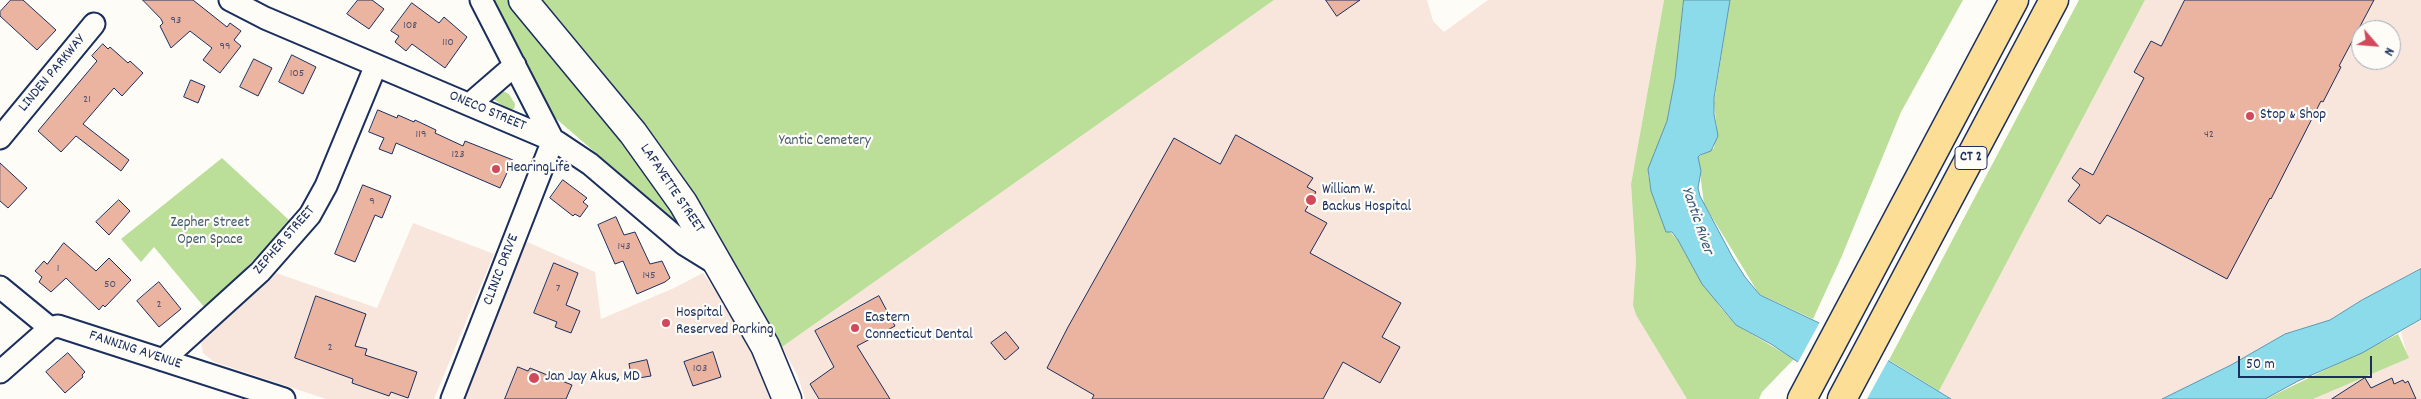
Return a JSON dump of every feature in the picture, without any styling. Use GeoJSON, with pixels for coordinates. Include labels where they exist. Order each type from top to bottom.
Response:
{"type":"FeatureCollection","features":[{"type":"Feature","properties":{"kind":"highway","name":"CT 2"},"geometry":{"type":"LineString","coordinates":[[1802,399],[2014,0]]}},
{"type":"Feature","properties":{"kind":"highway","name":"CT 2"},"geometry":{"type":"LineString","coordinates":[[1842,399],[2054,0]]}},
{"type":"Feature","properties":{"kind":"street","name":"ONECO STREET"},"geometry":{"type":"LineString","coordinates":[[230,0],[265,18],[553,140],[590,164],[684,244],[720,266]]}},
{"type":"Feature","properties":{"kind":"street"},"geometry":{"type":"LineString","coordinates":[[481,0],[553,140]]}},
{"type":"Feature","properties":{"kind":"street","name":"LAFAYETTE STREET"},"geometry":{"type":"LineString","coordinates":[[524,0],[592,81],[650,156],[683,203],[768,352],[787,399]]}},
{"type":"Feature","properties":{"kind":"street","name":"LINDEN PARKWAY"},"geometry":{"type":"LineString","coordinates":[[4,126],[94,24]]}},
{"type":"Feature","properties":{"kind":"street","name":"ZEPHER STREET"},"geometry":{"type":"LineString","coordinates":[[163,360],[260,272],[310,215],[326,186],[376,65]]}},
{"type":"Feature","properties":{"kind":"street"},"geometry":{"type":"LineString","coordinates":[[470,104],[515,65]]}},
{"type":"Feature","properties":{"kind":"street","name":"CLINIC DRIVE"},"geometry":{"type":"LineString","coordinates":[[452,399],[553,140]]}},
{"type":"Feature","properties":{"kind":"street"},"geometry":{"type":"LineString","coordinates":[[0,287],[50,328],[0,372]]}},
{"type":"Feature","properties":{"kind":"street","name":"FANNING AVENUE"},"geometry":{"type":"LineString","coordinates":[[50,328],[62,327],[284,399]]}},
{"type":"Feature","properties":{"kind":"shaded area","name":"William W. Backus Hospital"},"geometry":{"type":"Polygon","coordinates":[[[1274,0],[1427,0],[1433,21],[1444,32],[1488,0],[1664,0],[1631,184],[1636,261],[1633,305],[1636,315],[1687,399],[805,399],[798,376],[782,347],[1274,0]]]}},
{"type":"Feature","properties":{"kind":"shaded area"},"geometry":{"type":"Polygon","coordinates":[[[2145,0],[2421,0],[2421,269],[2362,300],[2330,320],[2285,334],[2231,365],[2162,399],[1951,399],[1939,391],[2145,0]]]}},
{"type":"Feature","properties":{"kind":"shaded area"},"geometry":{"type":"Polygon","coordinates":[[[413,223],[494,254],[434,399],[326,399],[214,362],[203,353],[201,342],[209,331],[276,273],[377,308],[413,223]]]}},
{"type":"Feature","properties":{"kind":"shaded area"},"geometry":{"type":"Polygon","coordinates":[[[525,241],[595,272],[601,319],[674,288],[703,273],[721,298],[743,335],[772,399],[464,399],[525,241]]]}},
{"type":"Feature","properties":{"kind":"shaded area"},"geometry":{"type":"Polygon","coordinates":[[[2421,319],[2421,399],[2313,399],[2408,358],[2401,332],[2421,319]]]}},
{"type":"Feature","properties":{"kind":"green space"},"geometry":{"type":"Polygon","coordinates":[[[491,0],[509,0],[572,74],[633,150],[684,229],[553,116],[531,81],[491,0]]]}},
{"type":"Feature","properties":{"kind":"green space","name":"Yantic Cemetery"},"geometry":{"type":"Polygon","coordinates":[[[541,0],[1274,0],[782,347],[699,211],[639,125],[541,0]]]}},
{"type":"Feature","properties":{"kind":"green space"},"geometry":{"type":"Polygon","coordinates":[[[1664,0],[1684,0],[1675,79],[1667,121],[1648,173],[1651,191],[1666,228],[1678,240],[1693,267],[1720,307],[1736,325],[1794,359],[1762,392],[1759,399],[1687,399],[1636,315],[1633,305],[1636,261],[1631,184],[1664,0]]]}},
{"type":"Feature","properties":{"kind":"green space"},"geometry":{"type":"Polygon","coordinates":[[[1730,0],[1963,0],[1901,112],[1841,258],[1813,319],[1759,294],[1704,204],[1698,157],[1714,148],[1717,130],[1714,103],[1730,0]]]}},
{"type":"Feature","properties":{"kind":"green space"},"geometry":{"type":"Polygon","coordinates":[[[2079,0],[2145,0],[1939,391],[1889,360],[2079,0]]]}},
{"type":"Feature","properties":{"kind":"green space"},"geometry":{"type":"Polygon","coordinates":[[[503,91],[509,94],[515,104],[514,109],[509,110],[493,99],[503,91]]]}},
{"type":"Feature","properties":{"kind":"green space","name":"Zepher Street Open Space"},"geometry":{"type":"Polygon","coordinates":[[[222,158],[290,221],[231,284],[205,308],[154,247],[141,262],[121,239],[222,158]]]}},
{"type":"Feature","properties":{"kind":"green space"},"geometry":{"type":"Polygon","coordinates":[[[2398,334],[2409,358],[2313,399],[2266,399],[2398,334]]]}},
{"type":"Feature","properties":{"kind":"water","name":"Yantic River"},"geometry":{"type":"Polygon","coordinates":[[[1684,0],[1730,0],[1714,98],[1714,114],[1718,136],[1711,151],[1698,157],[1701,171],[1698,188],[1700,196],[1745,277],[1760,295],[1853,339],[1951,399],[1859,399],[1828,382],[1771,344],[1736,325],[1702,284],[1672,232],[1666,232],[1651,191],[1648,169],[1667,121],[1675,79],[1684,0]]]}},
{"type":"Feature","properties":{"kind":"water"},"geometry":{"type":"Polygon","coordinates":[[[2421,269],[2421,319],[2362,353],[2298,381],[2265,399],[2162,399],[2231,365],[2285,334],[2330,320],[2362,300],[2421,269]]]}},
{"type":"Feature","properties":{"kind":"pier"},"geometry":{"type":"Polygon","coordinates":[[[1821,320],[1890,357],[1867,399],[1853,399],[1797,364],[1821,320]]]}},
{"type":"Feature","properties":{"kind":"building"},"geometry":{"type":"Polygon","coordinates":[[[11,0],[23,0],[56,30],[37,50],[0,16],[0,12],[11,0]]]}},
{"type":"Feature","properties":{"kind":"building"},"geometry":{"type":"Polygon","coordinates":[[[143,0],[193,0],[227,27],[230,23],[241,31],[234,40],[241,46],[220,73],[203,60],[212,48],[190,31],[171,48],[160,26],[163,23],[161,19],[143,0]]]}},
{"type":"Feature","properties":{"kind":"building"},"geometry":{"type":"Polygon","coordinates":[[[358,0],[372,0],[384,9],[369,29],[347,14],[358,0]]]}},
{"type":"Feature","properties":{"kind":"building"},"geometry":{"type":"Polygon","coordinates":[[[1326,0],[1360,0],[1337,16],[1326,0]]]}},
{"type":"Feature","properties":{"kind":"building"},"geometry":{"type":"Polygon","coordinates":[[[2185,0],[2374,0],[2363,20],[2351,20],[2351,43],[2339,66],[2341,67],[2323,102],[2321,101],[2271,199],[2227,279],[2107,215],[2100,224],[2068,201],[2080,185],[2072,178],[2080,168],[2093,175],[2144,78],[2134,72],[2151,41],[2161,46],[2185,0]]]}},
{"type":"Feature","properties":{"kind":"building"},"geometry":{"type":"Polygon","coordinates":[[[412,3],[439,23],[444,17],[467,37],[445,68],[412,44],[406,51],[395,42],[399,36],[391,31],[412,3]]]}},
{"type":"Feature","properties":{"kind":"building"},"geometry":{"type":"Polygon","coordinates":[[[103,44],[108,49],[110,47],[128,63],[130,61],[143,73],[122,96],[114,88],[83,124],[129,160],[121,171],[76,136],[61,152],[38,131],[97,61],[92,56],[103,44]]]}},
{"type":"Feature","properties":{"kind":"building"},"geometry":{"type":"Polygon","coordinates":[[[292,55],[316,67],[303,94],[279,82],[292,55]]]}},
{"type":"Feature","properties":{"kind":"building"},"geometry":{"type":"Polygon","coordinates":[[[254,59],[272,68],[258,96],[240,87],[254,59]]]}},
{"type":"Feature","properties":{"kind":"building"},"geometry":{"type":"Polygon","coordinates":[[[191,80],[205,86],[198,103],[184,97],[191,80]]]}},
{"type":"Feature","properties":{"kind":"building"},"geometry":{"type":"Polygon","coordinates":[[[378,110],[397,118],[398,115],[414,122],[415,120],[436,130],[435,133],[463,146],[465,141],[513,160],[500,188],[396,143],[392,154],[379,149],[384,138],[369,132],[378,110]]]}},
{"type":"Feature","properties":{"kind":"building"},"geometry":{"type":"Polygon","coordinates":[[[1236,135],[1313,178],[1307,187],[1316,192],[1305,211],[1327,223],[1310,253],[1401,303],[1382,337],[1400,347],[1380,383],[1343,362],[1323,399],[1092,399],[1094,395],[1047,368],[1068,327],[1174,138],[1220,164],[1236,135]]]}},
{"type":"Feature","properties":{"kind":"building"},"geometry":{"type":"Polygon","coordinates":[[[0,163],[27,188],[8,208],[0,201],[0,163]]]}},
{"type":"Feature","properties":{"kind":"building"},"geometry":{"type":"Polygon","coordinates":[[[563,180],[587,198],[583,202],[588,206],[580,217],[575,214],[573,216],[550,198],[563,180]]]}},
{"type":"Feature","properties":{"kind":"building"},"geometry":{"type":"Polygon","coordinates":[[[363,185],[391,196],[382,218],[375,215],[355,262],[335,254],[363,185]]]}},
{"type":"Feature","properties":{"kind":"building"},"geometry":{"type":"Polygon","coordinates":[[[119,200],[130,211],[109,235],[96,222],[119,200]]]}},
{"type":"Feature","properties":{"kind":"building"},"geometry":{"type":"Polygon","coordinates":[[[616,217],[624,235],[635,232],[650,264],[662,261],[670,278],[637,294],[623,261],[615,264],[598,225],[616,217]]]}},
{"type":"Feature","properties":{"kind":"building"},"geometry":{"type":"Polygon","coordinates":[[[64,243],[96,271],[109,258],[131,280],[105,307],[103,305],[99,310],[66,278],[51,292],[39,282],[42,277],[35,271],[44,261],[47,264],[64,243]]]}},
{"type":"Feature","properties":{"kind":"building"},"geometry":{"type":"Polygon","coordinates":[[[554,263],[578,273],[566,305],[580,311],[571,333],[555,327],[557,322],[534,313],[554,263]]]}},
{"type":"Feature","properties":{"kind":"building"},"geometry":{"type":"Polygon","coordinates":[[[159,282],[181,309],[159,327],[137,301],[159,282]]]}},
{"type":"Feature","properties":{"kind":"building"},"geometry":{"type":"Polygon","coordinates":[[[316,296],[366,314],[355,346],[367,349],[365,355],[417,372],[408,398],[391,392],[389,396],[352,383],[353,379],[295,358],[316,296]]]}},
{"type":"Feature","properties":{"kind":"building"},"geometry":{"type":"Polygon","coordinates":[[[879,296],[895,326],[857,346],[890,399],[819,399],[810,384],[834,367],[815,331],[879,296]]]}},
{"type":"Feature","properties":{"kind":"building"},"geometry":{"type":"Polygon","coordinates":[[[1006,332],[1019,348],[1005,360],[991,343],[1006,332]]]}},
{"type":"Feature","properties":{"kind":"building"},"geometry":{"type":"Polygon","coordinates":[[[713,352],[721,377],[693,386],[684,362],[713,352]]]}},
{"type":"Feature","properties":{"kind":"building"},"geometry":{"type":"Polygon","coordinates":[[[68,353],[85,372],[82,375],[83,377],[65,393],[46,372],[68,353]]]}},
{"type":"Feature","properties":{"kind":"building"},"geometry":{"type":"Polygon","coordinates":[[[647,360],[651,376],[632,379],[629,364],[647,360]]]}},
{"type":"Feature","properties":{"kind":"building","name":"Jan Jay Akus, MD"},"geometry":{"type":"Polygon","coordinates":[[[518,367],[528,371],[530,368],[572,385],[566,399],[505,399],[518,367]]]}},
{"type":"Feature","properties":{"kind":"building"},"geometry":{"type":"Polygon","coordinates":[[[2365,378],[2371,388],[2392,378],[2394,384],[2403,380],[2405,383],[2408,381],[2416,399],[2332,399],[2365,378]]]}},
{"type":"Feature","properties":{"kind":"place","name":"Stop & Shop"},"geometry":{"type":"Point","coordinates":[2250,116]}},
{"type":"Feature","properties":{"kind":"place","name":"HearingLife"},"geometry":{"type":"Point","coordinates":[496,169]}},
{"type":"Feature","properties":{"kind":"place","name":"William W. Backus Hospital"},"geometry":{"type":"Point","coordinates":[1311,200]}},
{"type":"Feature","properties":{"kind":"place","name":"Hospital Reserved Parking"},"geometry":{"type":"Point","coordinates":[666,323]}},
{"type":"Feature","properties":{"kind":"place","name":"Eastern Connecticut Dental"},"geometry":{"type":"Point","coordinates":[855,328]}},
{"type":"Feature","properties":{"kind":"place","name":"Jan Jay Akus, MD"},"geometry":{"type":"Point","coordinates":[534,378]}}]}
